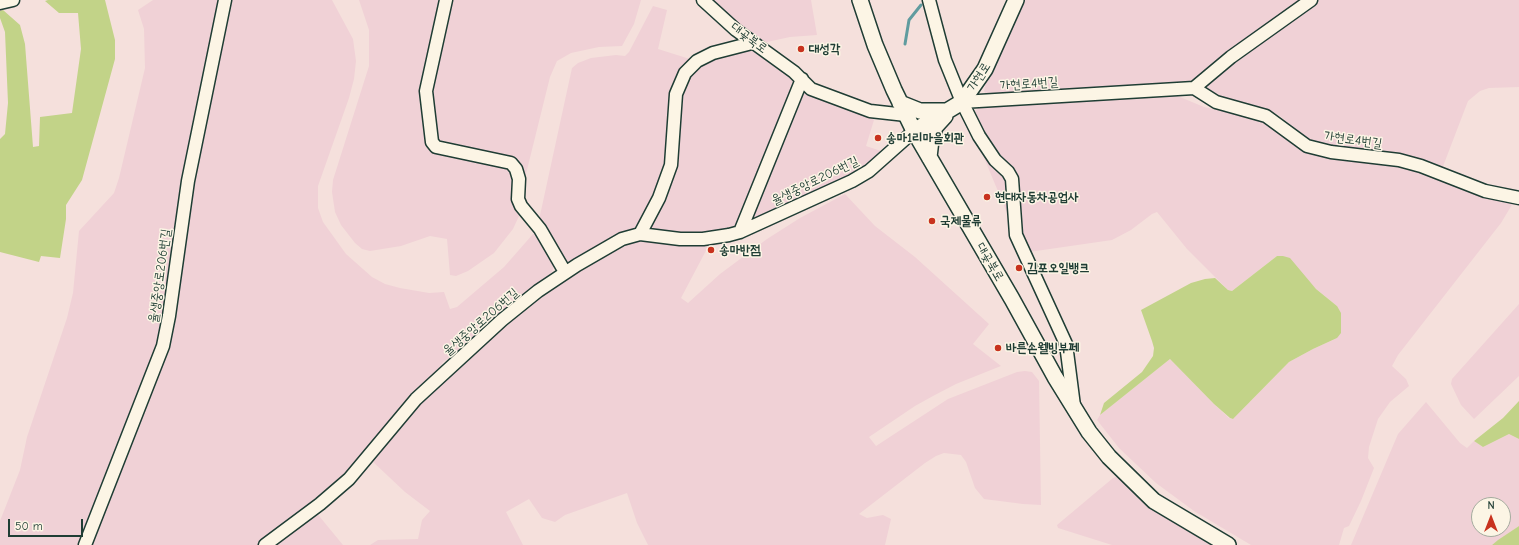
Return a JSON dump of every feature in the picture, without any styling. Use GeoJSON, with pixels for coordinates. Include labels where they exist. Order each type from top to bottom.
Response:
{"type":"FeatureCollection","features":[{"type":"Feature","properties":{"kind":"street"},"geometry":{"type":"LineString","coordinates":[[0,3],[13,0]]}},
{"type":"Feature","properties":{"kind":"street","name":"율생중앙로206번길"},"geometry":{"type":"LineString","coordinates":[[85,545],[163,346],[169,316],[188,181],[225,0]]}},
{"type":"Feature","properties":{"kind":"street"},"geometry":{"type":"LineString","coordinates":[[446,0],[426,91],[432,142],[436,147],[510,163],[516,169],[519,179],[518,199],[521,206],[540,229],[565,272]]}},
{"type":"Feature","properties":{"kind":"street","name":"대곶북로"},"geometry":{"type":"LineString","coordinates":[[703,0],[752,43],[774,57],[802,79],[811,89],[870,111],[903,109]]}},
{"type":"Feature","properties":{"kind":"street","name":"대곶북로"},"geometry":{"type":"LineString","coordinates":[[860,0],[875,45],[914,132],[1012,299],[1055,377],[1089,432],[1109,457],[1154,501],[1228,545]]}},
{"type":"Feature","properties":{"kind":"street","name":"대곶북로"},"geometry":{"type":"LineString","coordinates":[[929,0],[945,60],[962,102],[979,136],[995,160],[1008,172],[1012,179],[1016,235],[1066,344],[1074,408]]}},
{"type":"Feature","properties":{"kind":"street","name":"가현로"},"geometry":{"type":"LineString","coordinates":[[914,132],[962,102],[985,69],[1016,0]]}},
{"type":"Feature","properties":{"kind":"street"},"geometry":{"type":"LineString","coordinates":[[1194,88],[1231,57],[1311,0]]}},
{"type":"Feature","properties":{"kind":"street"},"geometry":{"type":"LineString","coordinates":[[640,234],[659,198],[671,165],[676,94],[685,73],[697,61],[713,53],[752,43]]}},
{"type":"Feature","properties":{"kind":"street","name":"율생중앙로206번길"},"geometry":{"type":"LineString","coordinates":[[740,232],[802,79]]}},
{"type":"Feature","properties":{"kind":"street","name":"가현로4번길"},"geometry":{"type":"LineString","coordinates":[[962,102],[1194,88],[1216,102],[1266,116],[1307,146],[1312,148],[1331,152],[1399,160],[1421,166],[1485,191],[1519,198]]}},
{"type":"Feature","properties":{"kind":"street"},"geometry":{"type":"LineString","coordinates":[[903,109],[928,112],[949,111]]}},
{"type":"Feature","properties":{"kind":"street"},"geometry":{"type":"LineString","coordinates":[[929,157],[930,140],[935,127],[949,111]]}},
{"type":"Feature","properties":{"kind":"street","name":"율생중앙로206번길"},"geometry":{"type":"LineString","coordinates":[[265,545],[320,504],[349,479],[416,399],[502,320],[538,291],[565,272],[622,239],[640,234],[688,239],[729,235],[740,232],[869,171],[914,132]]}},
{"type":"Feature","properties":{"kind":"shaded area"},"geometry":{"type":"Polygon","coordinates":[[[153,0],[332,0],[353,39],[356,61],[354,79],[349,98],[318,186],[318,208],[323,222],[346,254],[372,277],[385,284],[400,288],[429,293],[444,292],[450,309],[457,307],[504,267],[533,234],[537,234],[554,265],[552,272],[540,285],[478,336],[443,362],[435,374],[350,474],[259,545],[0,545],[0,521],[20,470],[27,437],[67,318],[73,293],[79,231],[114,193],[119,178],[145,68],[144,29],[138,10],[153,0]]]}},
{"type":"Feature","properties":{"kind":"shaded area"},"geometry":{"type":"Polygon","coordinates":[[[359,0],[641,0],[634,24],[622,46],[599,47],[571,53],[557,61],[550,77],[523,186],[519,216],[513,229],[494,253],[468,271],[456,276],[450,275],[447,239],[430,236],[401,246],[370,251],[362,249],[355,243],[341,225],[335,212],[332,192],[333,180],[369,66],[369,30],[359,0]]]}},
{"type":"Feature","properties":{"kind":"shaded area"},"geometry":{"type":"Polygon","coordinates":[[[708,0],[811,0],[817,35],[757,42],[708,0]]]}},
{"type":"Feature","properties":{"kind":"shaded area"},"geometry":{"type":"Polygon","coordinates":[[[1023,0],[1519,0],[1519,87],[1489,88],[1480,91],[1468,101],[1442,169],[1309,140],[1280,116],[1270,111],[1227,101],[1202,86],[987,96],[984,91],[986,81],[1023,0]]]}},
{"type":"Feature","properties":{"kind":"shaded area"},"geometry":{"type":"Polygon","coordinates":[[[653,6],[667,10],[658,49],[693,60],[685,69],[669,155],[654,197],[635,230],[569,264],[565,263],[539,220],[572,68],[578,63],[591,58],[616,55],[625,56],[629,52],[653,6]]]}},
{"type":"Feature","properties":{"kind":"shaded area"},"geometry":{"type":"Polygon","coordinates":[[[751,47],[798,80],[737,228],[708,235],[649,232],[647,226],[656,211],[680,89],[698,64],[751,47]]]}},
{"type":"Feature","properties":{"kind":"shaded area"},"geometry":{"type":"Polygon","coordinates":[[[804,90],[870,116],[874,120],[866,146],[881,151],[882,156],[867,168],[753,221],[751,218],[804,90]]]}},
{"type":"Feature","properties":{"kind":"shaded area"},"geometry":{"type":"Polygon","coordinates":[[[1168,95],[1180,97],[1204,107],[1262,120],[1290,139],[1398,165],[1510,200],[1513,203],[1501,223],[1398,355],[1392,366],[1406,379],[1409,386],[1390,402],[1378,419],[1369,447],[1368,458],[1374,468],[1349,526],[1344,528],[1339,545],[1251,545],[1194,511],[1156,483],[1119,448],[1097,420],[1100,415],[1170,359],[1214,404],[1229,418],[1233,419],[1289,362],[1337,338],[1337,306],[1316,289],[1283,256],[1277,256],[1232,291],[1228,290],[1187,249],[1157,212],[1152,214],[1131,230],[1112,240],[1029,252],[1010,220],[967,117],[980,107],[1168,95]]]}},
{"type":"Feature","properties":{"kind":"shaded area"},"geometry":{"type":"Polygon","coordinates":[[[845,194],[875,226],[915,257],[989,324],[973,344],[1001,366],[956,384],[933,396],[915,406],[869,437],[876,446],[948,399],[1017,372],[1032,372],[1039,381],[1041,505],[984,499],[975,488],[966,462],[961,455],[944,453],[925,463],[859,514],[867,518],[883,515],[891,519],[885,545],[648,545],[637,523],[627,493],[565,515],[555,522],[542,518],[529,499],[506,512],[523,545],[370,545],[378,540],[418,539],[422,520],[430,511],[405,492],[371,460],[421,402],[504,324],[541,295],[583,266],[622,244],[638,239],[710,243],[681,298],[688,303],[720,274],[767,239],[800,218],[845,194]]]}},
{"type":"Feature","properties":{"kind":"shaded area"},"geometry":{"type":"Polygon","coordinates":[[[1519,304],[1519,376],[1474,419],[1461,405],[1451,384],[1452,379],[1519,304]]]}},
{"type":"Feature","properties":{"kind":"shaded area"},"geometry":{"type":"Polygon","coordinates":[[[1426,402],[1460,443],[1467,448],[1474,441],[1483,447],[1509,434],[1519,439],[1519,526],[1511,532],[1511,497],[1471,497],[1471,537],[1503,537],[1492,545],[1351,545],[1398,434],[1426,402]]]}},
{"type":"Feature","properties":{"kind":"shaded area"},"geometry":{"type":"Polygon","coordinates":[[[1118,476],[1219,545],[1112,545],[1058,528],[1057,525],[1113,478],[1118,476]]]}},
{"type":"Feature","properties":{"kind":"shaded area"},"geometry":{"type":"Polygon","coordinates":[[[315,511],[343,545],[269,545],[315,511]]]}},
{"type":"Feature","properties":{"kind":"green space"},"geometry":{"type":"Polygon","coordinates":[[[105,0],[115,40],[115,59],[82,180],[66,205],[66,219],[60,258],[41,256],[39,262],[0,252],[0,139],[5,134],[8,103],[5,32],[0,18],[0,11],[3,10],[20,25],[25,44],[33,147],[39,146],[40,117],[72,113],[81,49],[78,13],[59,13],[45,1],[105,0]]]}},
{"type":"Feature","properties":{"kind":"green space"},"geometry":{"type":"Polygon","coordinates":[[[1277,256],[1290,258],[1316,289],[1337,306],[1341,313],[1341,333],[1337,338],[1289,362],[1233,419],[1214,404],[1170,359],[1100,415],[1104,403],[1142,372],[1153,356],[1154,348],[1141,310],[1191,283],[1205,279],[1215,278],[1228,290],[1232,291],[1277,256]]]}},
{"type":"Feature","properties":{"kind":"green space"},"geometry":{"type":"Polygon","coordinates":[[[1519,401],[1519,439],[1509,434],[1483,447],[1474,441],[1503,418],[1519,401]]]}},
{"type":"Feature","properties":{"kind":"green space"},"geometry":{"type":"Polygon","coordinates":[[[1519,526],[1519,545],[1492,545],[1502,537],[1511,537],[1511,531],[1519,526]]]}},
{"type":"Feature","properties":{"kind":"waterway"},"geometry":{"type":"LineString","coordinates":[[905,44],[909,20],[921,5]]}},
{"type":"Feature","properties":{"kind":"place","name":"대성각"},"geometry":{"type":"Point","coordinates":[801,49]}},
{"type":"Feature","properties":{"kind":"place","name":"송마1리마을회관"},"geometry":{"type":"Point","coordinates":[878,138]}},
{"type":"Feature","properties":{"kind":"place","name":"현대자동차공업사"},"geometry":{"type":"Point","coordinates":[987,197]}},
{"type":"Feature","properties":{"kind":"place","name":"국제물류"},"geometry":{"type":"Point","coordinates":[932,221]}},
{"type":"Feature","properties":{"kind":"place","name":"송마반점"},"geometry":{"type":"Point","coordinates":[711,250]}},
{"type":"Feature","properties":{"kind":"place","name":"김포오일뱅크"},"geometry":{"type":"Point","coordinates":[1019,268]}},
{"type":"Feature","properties":{"kind":"place","name":"바른손웰빙부페"},"geometry":{"type":"Point","coordinates":[998,348]}}]}
